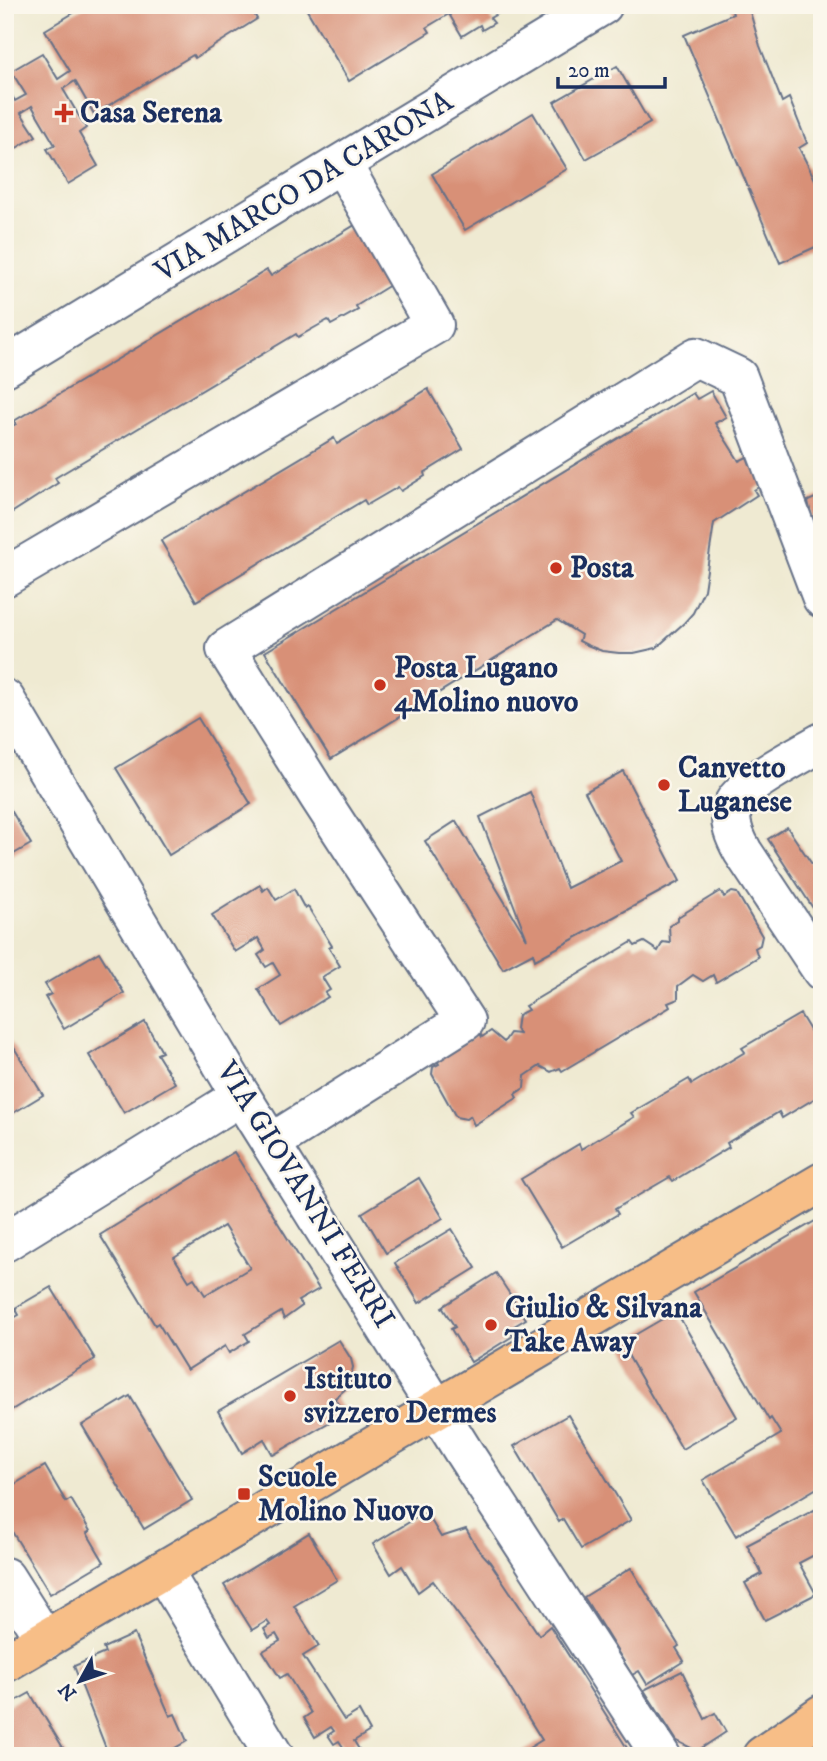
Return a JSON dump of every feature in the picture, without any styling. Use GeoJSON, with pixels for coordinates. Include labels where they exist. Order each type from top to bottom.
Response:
{"type":"FeatureCollection","features":[{"type":"Feature","properties":{"kind":"main road"},"geometry":{"type":"LineString","coordinates":[[5,1663],[822,1182]]}},
{"type":"Feature","properties":{"kind":"main road"},"geometry":{"type":"LineString","coordinates":[[769,1754],[822,1714]]}},
{"type":"Feature","properties":{"kind":"street","name":"VIA MARCO DA CARONA"},"geometry":{"type":"LineString","coordinates":[[5,367],[603,5]]}},
{"type":"Feature","properties":{"kind":"street"},"geometry":{"type":"LineString","coordinates":[[5,578],[434,325],[342,164]]}},
{"type":"Feature","properties":{"kind":"street"},"geometry":{"type":"LineString","coordinates":[[271,1143],[465,1021],[226,649],[696,357],[738,377],[822,598]]}},
{"type":"Feature","properties":{"kind":"street","name":"VIA GIOVANNI FERRI"},"geometry":{"type":"LineString","coordinates":[[5,699],[241,1096],[437,1409],[661,1756]]}},
{"type":"Feature","properties":{"kind":"street"},"geometry":{"type":"LineString","coordinates":[[822,742],[746,787],[733,804],[731,824],[735,837],[822,971]]}},
{"type":"Feature","properties":{"kind":"street"},"geometry":{"type":"LineString","coordinates":[[5,1242],[241,1096]]}},
{"type":"Feature","properties":{"kind":"street"},"geometry":{"type":"LineString","coordinates":[[163,1571],[274,1756]]}},
{"type":"Feature","properties":{"kind":"street"},"geometry":{"type":"LineString","coordinates":[[5,1577],[45,1640]]}},
{"type":"Feature","properties":{"kind":"building"},"geometry":{"type":"Polygon","coordinates":[[[87,5],[249,5],[257,19],[195,58],[193,55],[94,114],[75,81],[63,89],[86,128],[79,133],[98,166],[68,184],[47,149],[55,145],[32,106],[21,113],[36,136],[5,155],[5,84],[15,101],[26,95],[11,71],[42,53],[58,79],[70,71],[45,30],[87,5]]]}},
{"type":"Feature","properties":{"kind":"building"},"geometry":{"type":"Polygon","coordinates":[[[304,5],[509,7],[490,18],[494,23],[482,30],[480,25],[462,36],[449,14],[427,27],[430,32],[349,81],[304,5]]]}},
{"type":"Feature","properties":{"kind":"building"},"geometry":{"type":"Polygon","coordinates":[[[748,5],[760,46],[782,102],[789,98],[807,143],[799,148],[822,193],[822,244],[780,263],[684,35],[733,14],[731,8],[748,5]]]}},
{"type":"Feature","properties":{"kind":"building"},"geometry":{"type":"Polygon","coordinates":[[[617,66],[650,123],[586,159],[554,102],[617,66]]]}},
{"type":"Feature","properties":{"kind":"building"},"geometry":{"type":"Polygon","coordinates":[[[533,113],[567,169],[465,230],[432,174],[533,113]]]}},
{"type":"Feature","properties":{"kind":"building"},"geometry":{"type":"Polygon","coordinates":[[[360,222],[395,282],[356,306],[358,310],[331,325],[328,320],[298,337],[296,334],[55,478],[58,483],[5,517],[5,430],[16,424],[14,421],[267,270],[271,276],[360,222]]]}},
{"type":"Feature","properties":{"kind":"building"},"geometry":{"type":"Polygon","coordinates":[[[428,389],[463,449],[401,491],[398,487],[367,505],[364,500],[196,601],[161,541],[334,438],[337,444],[428,389]]]}},
{"type":"Feature","properties":{"kind":"building","name":"Posta"},"geometry":{"type":"Polygon","coordinates":[[[711,391],[726,417],[715,423],[739,461],[749,456],[765,483],[754,490],[757,495],[714,523],[704,590],[693,613],[684,623],[656,648],[619,653],[602,651],[579,641],[581,635],[557,620],[331,759],[265,652],[693,393],[697,399],[711,391]]]}},
{"type":"Feature","properties":{"kind":"building"},"geometry":{"type":"Polygon","coordinates":[[[822,495],[822,549],[808,501],[822,495]]]}},
{"type":"Feature","properties":{"kind":"building"},"geometry":{"type":"Polygon","coordinates":[[[198,718],[251,804],[169,855],[116,768],[198,718]]]}},
{"type":"Feature","properties":{"kind":"building"},"geometry":{"type":"Polygon","coordinates":[[[623,771],[680,881],[535,960],[533,953],[503,969],[425,841],[456,821],[527,939],[480,817],[530,792],[567,888],[621,861],[585,792],[623,771]]]}},
{"type":"Feature","properties":{"kind":"building"},"geometry":{"type":"Polygon","coordinates":[[[5,800],[31,844],[5,859],[5,800]]]}},
{"type":"Feature","properties":{"kind":"building"},"geometry":{"type":"Polygon","coordinates":[[[787,827],[822,879],[822,922],[768,839],[787,827]]]}},
{"type":"Feature","properties":{"kind":"building"},"geometry":{"type":"Polygon","coordinates":[[[260,885],[263,891],[268,887],[276,900],[294,889],[332,946],[329,948],[340,966],[322,977],[330,990],[325,993],[328,997],[281,1026],[258,989],[280,975],[273,963],[266,967],[258,955],[265,950],[258,938],[235,952],[212,915],[260,885]]]}},
{"type":"Feature","properties":{"kind":"building"},"geometry":{"type":"Polygon","coordinates":[[[720,891],[724,897],[732,892],[737,893],[762,936],[760,945],[755,948],[758,957],[716,982],[713,975],[703,981],[693,975],[678,986],[678,999],[668,1003],[670,1007],[562,1071],[560,1068],[551,1072],[540,1066],[525,1076],[524,1088],[515,1094],[517,1098],[474,1125],[470,1116],[466,1119],[456,1117],[432,1074],[433,1067],[439,1064],[436,1058],[480,1033],[482,1037],[491,1031],[504,1042],[510,1033],[519,1034],[516,1029],[518,1015],[528,1010],[525,1006],[632,942],[635,946],[644,942],[658,951],[663,942],[670,943],[669,926],[678,920],[678,917],[720,891]]]}},
{"type":"Feature","properties":{"kind":"building"},"geometry":{"type":"Polygon","coordinates":[[[99,952],[124,993],[64,1029],[45,997],[51,994],[45,984],[99,952]]]}},
{"type":"Feature","properties":{"kind":"building"},"geometry":{"type":"Polygon","coordinates":[[[800,1014],[822,1050],[822,1094],[782,1118],[779,1112],[727,1143],[729,1147],[673,1181],[670,1177],[615,1209],[618,1214],[562,1247],[521,1179],[579,1144],[581,1149],[634,1117],[631,1113],[689,1079],[692,1084],[745,1052],[742,1048],[800,1014]]]}},
{"type":"Feature","properties":{"kind":"building"},"geometry":{"type":"Polygon","coordinates":[[[145,1022],[162,1052],[157,1054],[175,1083],[124,1113],[89,1055],[145,1022]]]}},
{"type":"Feature","properties":{"kind":"building"},"geometry":{"type":"Polygon","coordinates":[[[5,1033],[43,1095],[5,1118],[5,1033]]]}},
{"type":"Feature","properties":{"kind":"building"},"geometry":{"type":"Polygon","coordinates":[[[234,1152],[319,1289],[298,1301],[302,1306],[284,1319],[281,1312],[245,1334],[249,1341],[229,1353],[225,1346],[187,1370],[158,1323],[155,1325],[100,1235],[234,1152]],[[224,1226],[174,1257],[189,1281],[194,1278],[205,1295],[250,1268],[224,1226]]]}},
{"type":"Feature","properties":{"kind":"building"},"geometry":{"type":"Polygon","coordinates":[[[419,1178],[443,1218],[386,1253],[362,1213],[419,1178]]]}},
{"type":"Feature","properties":{"kind":"building"},"geometry":{"type":"Polygon","coordinates":[[[822,1217],[822,1485],[736,1536],[703,1480],[781,1434],[771,1418],[769,1420],[694,1292],[822,1217]]]}},
{"type":"Feature","properties":{"kind":"building"},"geometry":{"type":"Polygon","coordinates":[[[452,1229],[476,1268],[419,1303],[395,1263],[452,1229]]]}},
{"type":"Feature","properties":{"kind":"building"},"geometry":{"type":"Polygon","coordinates":[[[496,1273],[526,1319],[509,1329],[513,1336],[471,1362],[451,1329],[455,1327],[442,1307],[496,1273]]]}},
{"type":"Feature","properties":{"kind":"building"},"geometry":{"type":"Polygon","coordinates":[[[51,1287],[95,1359],[5,1414],[5,1323],[19,1315],[15,1308],[51,1287]]]}},
{"type":"Feature","properties":{"kind":"building"},"geometry":{"type":"Polygon","coordinates":[[[676,1311],[737,1417],[682,1449],[621,1343],[676,1311]]]}},
{"type":"Feature","properties":{"kind":"building","name":"Istituto svizzero Dermes"},"geometry":{"type":"Polygon","coordinates":[[[339,1340],[353,1367],[349,1386],[335,1398],[345,1413],[273,1455],[264,1439],[242,1453],[218,1411],[339,1340]]]}},
{"type":"Feature","properties":{"kind":"building"},"geometry":{"type":"Polygon","coordinates":[[[130,1396],[192,1500],[144,1529],[82,1425],[130,1396]]]}},
{"type":"Feature","properties":{"kind":"building"},"geometry":{"type":"Polygon","coordinates":[[[568,1415],[631,1520],[581,1549],[563,1519],[559,1522],[514,1446],[568,1415]]]}},
{"type":"Feature","properties":{"kind":"building"},"geometry":{"type":"Polygon","coordinates":[[[45,1466],[66,1502],[71,1499],[104,1562],[50,1594],[5,1520],[5,1490],[45,1466]]]}},
{"type":"Feature","properties":{"kind":"building"},"geometry":{"type":"Polygon","coordinates":[[[822,1506],[822,1551],[799,1563],[816,1594],[765,1620],[745,1583],[762,1574],[747,1545],[822,1506]]]}},
{"type":"Feature","properties":{"kind":"building"},"geometry":{"type":"Polygon","coordinates":[[[426,1512],[441,1537],[466,1529],[539,1635],[550,1626],[632,1756],[516,1756],[542,1740],[497,1667],[433,1581],[418,1592],[402,1566],[391,1574],[373,1544],[426,1512]]]}},
{"type":"Feature","properties":{"kind":"building"},"geometry":{"type":"Polygon","coordinates":[[[309,1533],[337,1580],[294,1606],[319,1646],[303,1656],[344,1720],[359,1711],[370,1731],[354,1741],[363,1756],[329,1756],[343,1747],[339,1741],[334,1744],[328,1735],[334,1731],[331,1727],[315,1737],[304,1718],[311,1713],[287,1674],[280,1678],[263,1651],[280,1641],[276,1634],[269,1638],[264,1629],[270,1625],[267,1621],[252,1630],[224,1585],[309,1533]]]}},
{"type":"Feature","properties":{"kind":"building"},"geometry":{"type":"Polygon","coordinates":[[[631,1568],[679,1646],[676,1648],[684,1661],[647,1684],[639,1671],[632,1675],[584,1597],[631,1568]]]}},
{"type":"Feature","properties":{"kind":"building"},"geometry":{"type":"Polygon","coordinates":[[[134,1634],[170,1716],[175,1714],[187,1741],[161,1756],[109,1756],[74,1666],[105,1653],[103,1648],[134,1634]]]}},
{"type":"Feature","properties":{"kind":"building"},"geometry":{"type":"Polygon","coordinates":[[[682,1671],[705,1719],[715,1713],[726,1732],[697,1751],[677,1741],[644,1690],[682,1671]]]}},
{"type":"Feature","properties":{"kind":"building"},"geometry":{"type":"Polygon","coordinates":[[[30,1693],[68,1756],[5,1756],[5,1707],[30,1693]]]}},
{"type":"Feature","properties":{"kind":"place","name":"Casa Serena"},"geometry":{"type":"Point","coordinates":[64,113]}},
{"type":"Feature","properties":{"kind":"place","name":"Posta"},"geometry":{"type":"Point","coordinates":[556,568]}},
{"type":"Feature","properties":{"kind":"place","name":"Posta Lugano 4Molino nuovo"},"geometry":{"type":"Point","coordinates":[380,685]}},
{"type":"Feature","properties":{"kind":"place","name":"Canvetto Luganese"},"geometry":{"type":"Point","coordinates":[664,785]}},
{"type":"Feature","properties":{"kind":"place","name":"Giulio & Silvana Take Away"},"geometry":{"type":"Point","coordinates":[491,1325]}},
{"type":"Feature","properties":{"kind":"place","name":"Istituto svizzero Dermes"},"geometry":{"type":"Point","coordinates":[290,1396]}},
{"type":"Feature","properties":{"kind":"place","name":"Scuole Molino Nuovo"},"geometry":{"type":"Point","coordinates":[244,1494]}}]}
